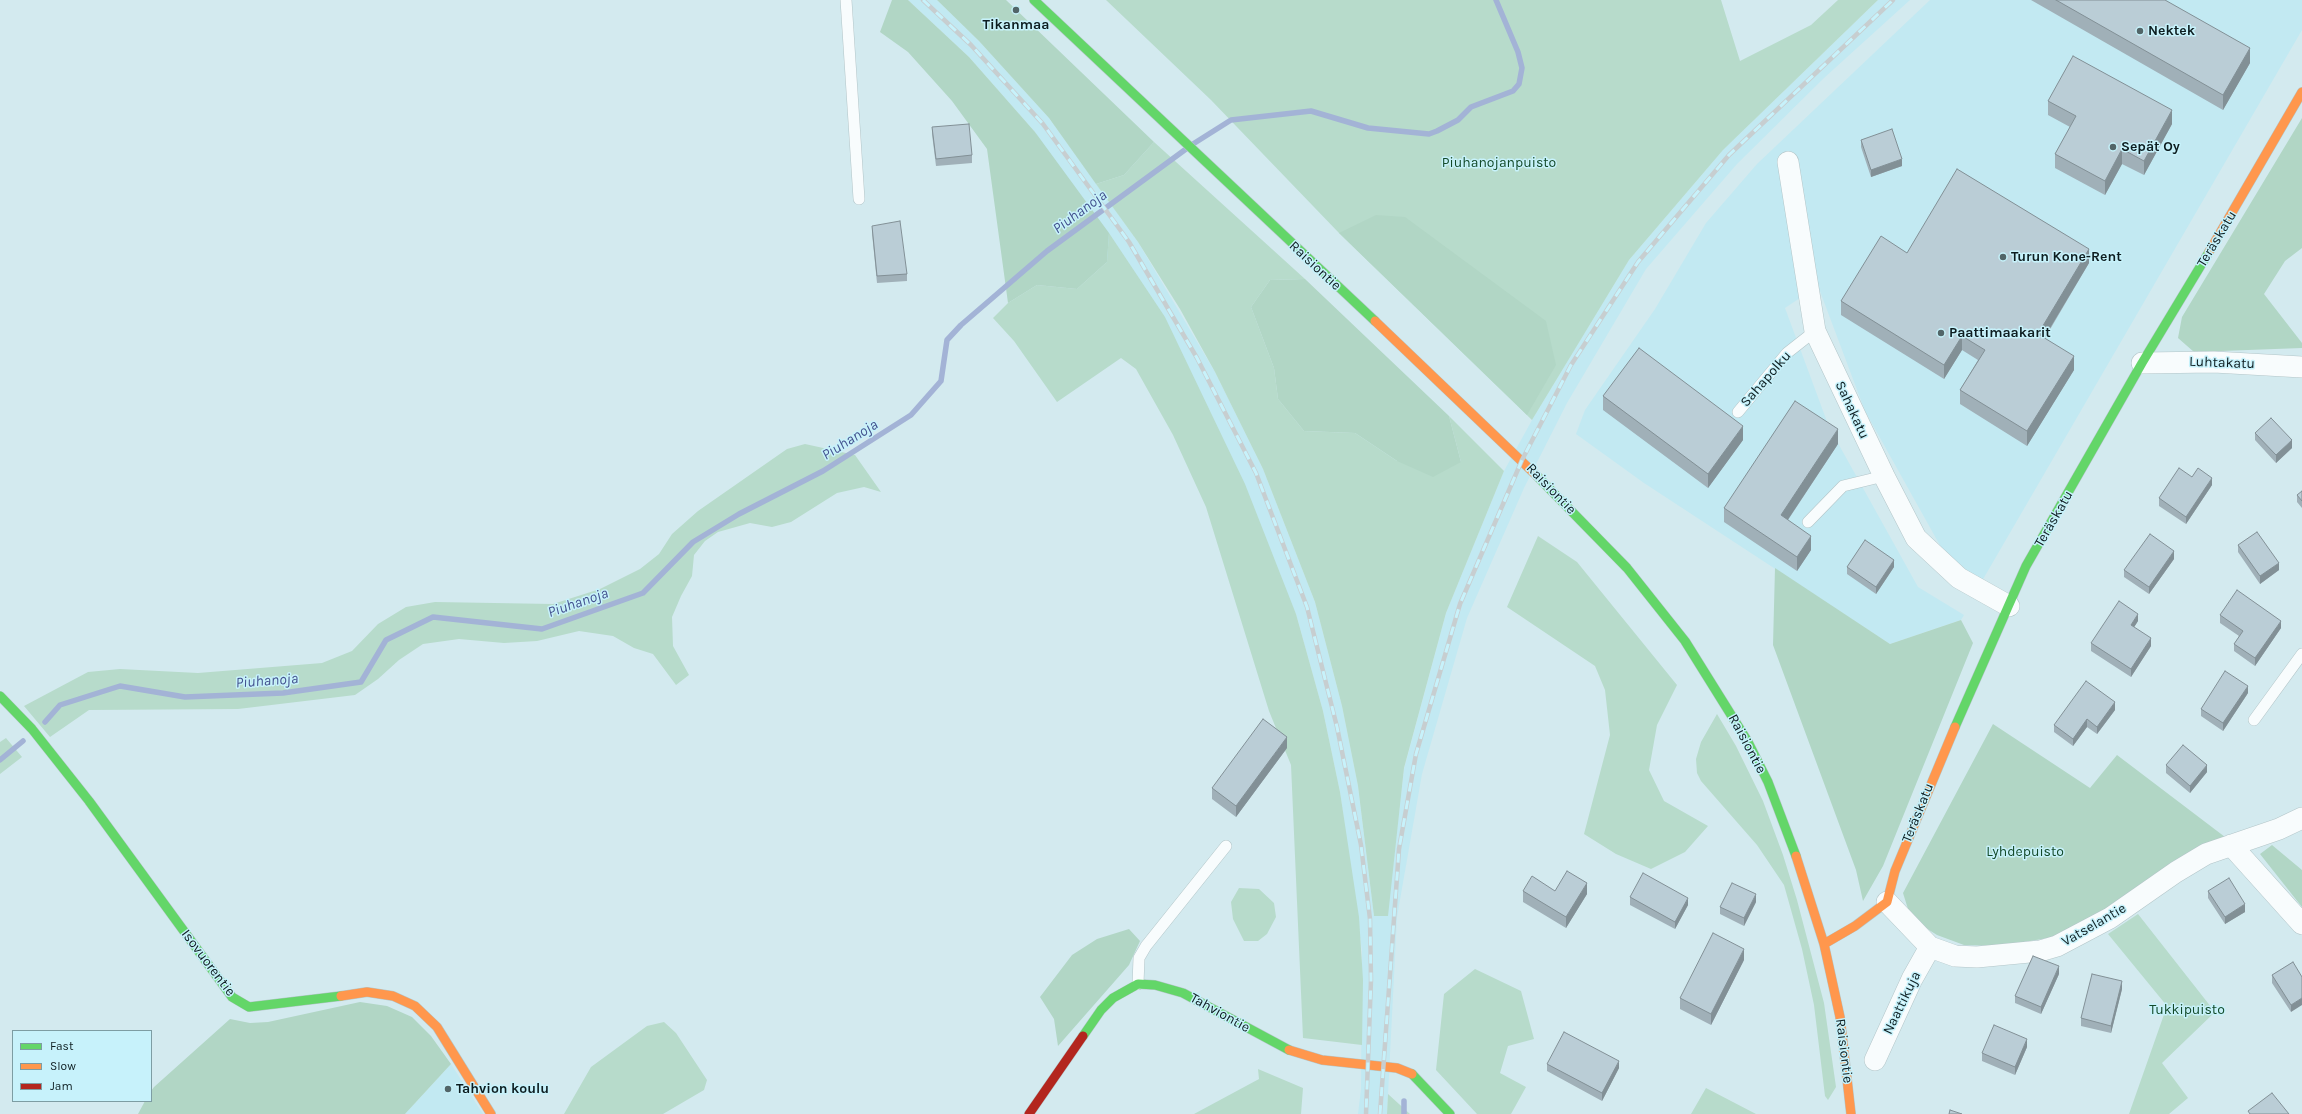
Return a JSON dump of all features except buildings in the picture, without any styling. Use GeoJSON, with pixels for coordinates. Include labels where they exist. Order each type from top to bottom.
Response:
{"type":"FeatureCollection","features":[{"type":"Feature","properties":{"kind":"street","name":"Raisiontie"},"geometry":{"type":"LineString","coordinates":[[1034,0],[1206,164],[1522,460],[1627,568],[1656,603],[1708,676],[1758,762],[1786,827],[1824,944],[1840,1017],[1846,1059],[1851,1114]]}},
{"type":"Feature","properties":{"kind":"street","name":"Teräskatu"},"geometry":{"type":"LineString","coordinates":[[1887,902],[1895,871],[1922,803],[2026,566],[2142,363],[2239,202],[2302,92]]}},
{"type":"Feature","properties":{"kind":"street","name":"Sahakatu"},"geometry":{"type":"LineString","coordinates":[[1788,162],[1815,332],[1884,476],[1916,538],[1959,578],[2009,606]]}},
{"type":"Feature","properties":{"kind":"street","name":"Luhtakatu"},"geometry":{"type":"LineString","coordinates":[[2142,363],[2214,362],[2302,367]]}},
{"type":"Feature","properties":{"kind":"street","name":"Isovuorentie"},"geometry":{"type":"LineString","coordinates":[[0,696],[32,730],[89,801],[232,997],[249,1007],[277,1005],[366,992],[393,996],[415,1006],[437,1027],[491,1114]]}},
{"type":"Feature","properties":{"kind":"street","name":"Vatselantie"},"geometry":{"type":"LineString","coordinates":[[1887,902],[1930,948],[1954,956],[1977,957],[2040,951],[2057,946],[2110,918],[2176,872],[2206,854],[2279,830],[2302,818]]}},
{"type":"Feature","properties":{"kind":"street"},"geometry":{"type":"LineString","coordinates":[[2231,846],[2302,924]]}},
{"type":"Feature","properties":{"kind":"street"},"geometry":{"type":"LineString","coordinates":[[1824,944],[1855,926],[1887,902]]}},
{"type":"Feature","properties":{"kind":"street","name":"Naattikuja"},"geometry":{"type":"LineString","coordinates":[[1875,1060],[1912,979],[1930,948]]}},
{"type":"Feature","properties":{"kind":"street"},"geometry":{"type":"LineString","coordinates":[[1029,1114],[1101,1010],[1114,998],[1138,984]]}},
{"type":"Feature","properties":{"kind":"street","name":"Tahviontie"},"geometry":{"type":"LineString","coordinates":[[1138,984],[1155,984],[1183,993],[1288,1049],[1322,1060],[1397,1068],[1409,1072],[1416,1076],[1450,1114]]}},
{"type":"Feature","properties":{"kind":"lane"},"geometry":{"type":"LineString","coordinates":[[846,0],[859,198]]}},
{"type":"Feature","properties":{"kind":"lane","name":"Sahapolku"},"geometry":{"type":"LineString","coordinates":[[1738,412],[1787,353],[1815,332]]}},
{"type":"Feature","properties":{"kind":"lane"},"geometry":{"type":"LineString","coordinates":[[1808,522],[1843,486],[1884,476]]}},
{"type":"Feature","properties":{"kind":"lane"},"geometry":{"type":"LineString","coordinates":[[2254,720],[2302,654]]}},
{"type":"Feature","properties":{"kind":"lane"},"geometry":{"type":"LineString","coordinates":[[1138,984],[1139,958],[1146,946],[1226,846]]}},
{"type":"Feature","properties":{"kind":"shaded area"},"geometry":{"type":"Polygon","coordinates":[[[908,0],[937,0],[979,41],[1049,118],[1138,242],[1215,372],[1263,469],[1315,602],[1342,706],[1358,786],[1374,916],[1387,916],[1404,769],[1446,613],[1504,471],[1532,420],[1629,260],[1723,150],[1878,0],[1910,0],[1824,78],[1737,164],[1646,269],[1567,403],[1524,488],[1467,618],[1422,774],[1397,917],[1387,1114],[1358,1114],[1361,1089],[1362,951],[1340,792],[1323,711],[1296,614],[1035,132],[969,57],[908,0]]]}},
{"type":"Feature","properties":{"kind":"shaded area"},"geometry":{"type":"Polygon","coordinates":[[[1930,0],[2302,0],[2302,30],[1982,581],[1947,558],[1865,411],[1818,286],[1785,308],[1829,427],[1918,587],[1964,615],[1961,620],[1890,644],[1644,483],[1576,434],[1585,410],[1655,309],[1706,223],[1757,164],[1930,0]]]}},
{"type":"Feature","properties":{"kind":"shaded area","name":"Tahvion koulu"},"geometry":{"type":"Polygon","coordinates":[[[451,1064],[483,1114],[405,1114],[451,1064]]]}},
{"type":"Feature","properties":{"kind":"green space"},"geometry":{"type":"Polygon","coordinates":[[[892,0],[908,0],[969,57],[1035,132],[1109,233],[1107,262],[1077,289],[1037,285],[1008,303],[987,149],[952,101],[908,52],[880,32],[892,0]]]}},
{"type":"Feature","properties":{"kind":"green space"},"geometry":{"type":"Polygon","coordinates":[[[937,0],[1006,0],[1154,142],[1124,175],[1096,184],[1049,118],[979,41],[937,0]]]}},
{"type":"Feature","properties":{"kind":"green space","name":"Piuhanojanpuisto"},"geometry":{"type":"Polygon","coordinates":[[[1106,0],[1721,0],[1740,61],[1811,25],[1838,0],[1878,0],[1723,150],[1629,260],[1532,420],[1339,233],[1211,100],[1106,0]]]}},
{"type":"Feature","properties":{"kind":"green space"},"geometry":{"type":"Polygon","coordinates":[[[2302,118],[2302,248],[2285,261],[2264,294],[2302,343],[2302,348],[2194,352],[2178,338],[2182,317],[2302,118]]]}},
{"type":"Feature","properties":{"kind":"green space"},"geometry":{"type":"Polygon","coordinates":[[[1154,142],[1305,279],[1270,280],[1251,307],[1274,368],[1278,399],[1304,431],[1355,433],[1397,461],[1461,462],[1449,416],[1504,471],[1446,613],[1404,768],[1388,916],[1374,916],[1358,786],[1342,706],[1315,602],[1263,469],[1215,372],[1180,309],[1138,242],[1096,184],[1124,175],[1154,142]]]}},
{"type":"Feature","properties":{"kind":"green space"},"geometry":{"type":"Polygon","coordinates":[[[1376,215],[1405,217],[1546,321],[1556,365],[1527,415],[1339,233],[1376,215]]]}},
{"type":"Feature","properties":{"kind":"green space"},"geometry":{"type":"Polygon","coordinates":[[[1109,233],[1165,317],[1245,484],[1296,614],[1323,711],[1340,792],[1359,917],[1363,980],[1362,1045],[1303,1038],[1291,765],[1269,711],[1206,507],[1173,435],[1136,369],[1121,358],[1057,402],[1014,341],[993,318],[1008,303],[1037,285],[1077,289],[1107,262],[1109,233]]]}},
{"type":"Feature","properties":{"kind":"green space"},"geometry":{"type":"Polygon","coordinates":[[[1305,279],[1449,416],[1461,462],[1433,477],[1397,461],[1355,433],[1304,431],[1278,399],[1274,368],[1251,307],[1270,280],[1305,279]]]}},
{"type":"Feature","properties":{"kind":"green space"},"geometry":{"type":"Polygon","coordinates":[[[805,444],[855,455],[881,492],[864,487],[837,493],[791,522],[772,527],[750,523],[718,532],[705,541],[694,555],[692,576],[672,617],[673,646],[689,675],[676,685],[653,654],[634,648],[613,636],[579,631],[537,641],[504,643],[459,639],[423,644],[399,660],[378,679],[355,695],[238,709],[89,710],[50,737],[24,706],[88,672],[120,669],[198,673],[322,663],[352,651],[378,624],[406,607],[435,602],[553,604],[600,589],[640,569],[659,554],[672,534],[698,511],[787,449],[805,444]]]}},
{"type":"Feature","properties":{"kind":"green space"},"geometry":{"type":"Polygon","coordinates":[[[1538,536],[1577,562],[1677,685],[1657,725],[1649,770],[1664,801],[1708,826],[1685,852],[1651,869],[1616,854],[1584,834],[1610,735],[1605,690],[1595,666],[1507,607],[1538,536]]]}},
{"type":"Feature","properties":{"kind":"green space"},"geometry":{"type":"Polygon","coordinates":[[[1775,568],[1890,644],[1961,620],[1973,643],[1883,866],[1863,901],[1856,870],[1773,645],[1775,568]]]}},
{"type":"Feature","properties":{"kind":"green space"},"geometry":{"type":"Polygon","coordinates":[[[1717,714],[1736,746],[1763,801],[1783,855],[1797,900],[1824,1003],[1836,1087],[1828,1100],[1825,1096],[1814,1005],[1802,949],[1784,885],[1757,845],[1701,781],[1697,773],[1696,759],[1701,742],[1717,714]]]}},
{"type":"Feature","properties":{"kind":"green space","name":"Lyhdepuisto"},"geometry":{"type":"Polygon","coordinates":[[[1993,724],[2090,788],[2117,755],[2225,837],[2060,936],[2000,946],[1964,945],[1937,935],[1918,923],[1908,909],[1903,893],[1993,724]]]}},
{"type":"Feature","properties":{"kind":"green space"},"geometry":{"type":"Polygon","coordinates":[[[6,738],[22,757],[0,774],[0,742],[6,738]]]}},
{"type":"Feature","properties":{"kind":"green space"},"geometry":{"type":"Polygon","coordinates":[[[2272,845],[2302,870],[2302,907],[2260,854],[2272,845]]]}},
{"type":"Feature","properties":{"kind":"green space"},"geometry":{"type":"Polygon","coordinates":[[[1239,888],[1259,889],[1274,903],[1276,917],[1267,934],[1258,941],[1244,941],[1233,919],[1231,902],[1239,888]]]}},
{"type":"Feature","properties":{"kind":"green space","name":"Tukkipuisto"},"geometry":{"type":"Polygon","coordinates":[[[2138,914],[2215,1012],[2162,1063],[2188,1098],[2169,1114],[2129,1114],[2167,1006],[2108,934],[2138,914]]]}},
{"type":"Feature","properties":{"kind":"green space"},"geometry":{"type":"Polygon","coordinates":[[[1129,929],[1140,941],[1129,965],[1058,1046],[1054,1019],[1040,997],[1072,955],[1097,939],[1129,929]]]}},
{"type":"Feature","properties":{"kind":"green space"},"geometry":{"type":"Polygon","coordinates":[[[1475,969],[1521,991],[1534,1039],[1508,1046],[1500,1073],[1526,1087],[1511,1114],[1477,1114],[1436,1070],[1444,994],[1475,969]]]}},
{"type":"Feature","properties":{"kind":"green space"},"geometry":{"type":"Polygon","coordinates":[[[360,1002],[387,1006],[412,1017],[431,1036],[451,1064],[405,1114],[138,1114],[144,1102],[152,1102],[152,1090],[154,1087],[230,1019],[250,1023],[268,1022],[360,1002]]]}},
{"type":"Feature","properties":{"kind":"green space"},"geometry":{"type":"Polygon","coordinates":[[[664,1022],[676,1033],[707,1080],[704,1090],[663,1114],[564,1114],[591,1067],[647,1026],[664,1022]]]}},
{"type":"Feature","properties":{"kind":"green space"},"geometry":{"type":"Polygon","coordinates":[[[1258,1069],[1303,1088],[1301,1114],[1194,1114],[1259,1079],[1258,1069]]]}},
{"type":"Feature","properties":{"kind":"green space"},"geometry":{"type":"Polygon","coordinates":[[[1706,1088],[1756,1114],[1691,1114],[1706,1088]]]}},
{"type":"Feature","properties":{"kind":"green space"},"geometry":{"type":"Polygon","coordinates":[[[1388,1094],[1410,1114],[1387,1114],[1388,1094]]]}},
{"type":"Feature","properties":{"kind":"waterway","name":"Piuhanoja"},"geometry":{"type":"LineString","coordinates":[[1193,144],[1231,120],[1311,111],[1368,128],[1429,134],[1437,131],[1458,120],[1471,107],[1513,91],[1519,84],[1522,68],[1518,52],[1496,0]]}},
{"type":"Feature","properties":{"kind":"waterway","name":"Piuhanoja"},"geometry":{"type":"LineString","coordinates":[[45,722],[60,705],[120,686],[185,697],[283,693],[361,682],[386,640],[433,617],[542,629],[643,593],[693,542],[739,514],[823,471],[911,415],[941,381],[947,340],[961,325],[1047,251],[1186,149]]}},
{"type":"Feature","properties":{"kind":"waterway","name":"Piuhanoja"},"geometry":{"type":"LineString","coordinates":[[0,760],[23,741]]}},
{"type":"Feature","properties":{"kind":"waterway"},"geometry":{"type":"LineString","coordinates":[[1404,1101],[1404,1114]]}},
{"type":"Feature","properties":{"kind":"railway"},"geometry":{"type":"LineString","coordinates":[[923,0],[971,45],[1043,124],[1129,242],[1197,358],[1256,473],[1307,607],[1337,727],[1361,845],[1370,919],[1371,980],[1366,1114]]}},
{"type":"Feature","properties":{"kind":"railway"},"geometry":{"type":"LineString","coordinates":[[1380,1114],[1399,849],[1416,754],[1460,604],[1522,460],[1571,365],[1638,262],[1729,155],[1893,0]]}},
{"type":"Feature","properties":{"kind":"traffic: fast"},"geometry":{"type":"LineString","coordinates":[[1034,0],[1375,321]]}},
{"type":"Feature","properties":{"kind":"traffic: fast"},"geometry":{"type":"LineString","coordinates":[[1955,727],[2026,566],[2142,363],[2209,252]]}},
{"type":"Feature","properties":{"kind":"traffic: fast"},"geometry":{"type":"LineString","coordinates":[[1537,476],[1627,568],[1685,641],[1748,742],[1768,782],[1796,856]]}},
{"type":"Feature","properties":{"kind":"traffic: fast"},"geometry":{"type":"LineString","coordinates":[[0,696],[32,729],[89,801],[232,997],[249,1007],[341,996]]}},
{"type":"Feature","properties":{"kind":"traffic: fast"},"geometry":{"type":"LineString","coordinates":[[1083,1036],[1101,1010],[1113,998],[1138,984],[1155,985],[1183,993],[1289,1050]]}},
{"type":"Feature","properties":{"kind":"traffic: fast"},"geometry":{"type":"LineString","coordinates":[[1412,1074],[1450,1114]]}},
{"type":"Feature","properties":{"kind":"traffic: slow"},"geometry":{"type":"LineString","coordinates":[[2209,252],[2302,92]]}},
{"type":"Feature","properties":{"kind":"traffic: slow"},"geometry":{"type":"LineString","coordinates":[[1375,321],[1537,476]]}},
{"type":"Feature","properties":{"kind":"traffic: slow"},"geometry":{"type":"LineString","coordinates":[[1824,944],[1855,926],[1887,902],[1895,871],[1955,727]]}},
{"type":"Feature","properties":{"kind":"traffic: slow"},"geometry":{"type":"LineString","coordinates":[[1796,856],[1824,944],[1840,1017],[1851,1114]]}},
{"type":"Feature","properties":{"kind":"traffic: slow"},"geometry":{"type":"LineString","coordinates":[[341,996],[367,992],[393,996],[415,1006],[437,1027],[491,1114]]}},
{"type":"Feature","properties":{"kind":"traffic: slow"},"geometry":{"type":"LineString","coordinates":[[1289,1050],[1322,1060],[1397,1068],[1412,1074]]}},
{"type":"Feature","properties":{"kind":"traffic: jam"},"geometry":{"type":"LineString","coordinates":[[1029,1114],[1083,1036]]}},
{"type":"Feature","properties":{"kind":"place","name":"Tikanmaa"},"geometry":{"type":"Point","coordinates":[1016,10]}},
{"type":"Feature","properties":{"kind":"place","name":"Nektek"},"geometry":{"type":"Point","coordinates":[2140,31]}},
{"type":"Feature","properties":{"kind":"place","name":"Sepät Oy"},"geometry":{"type":"Point","coordinates":[2113,147]}},
{"type":"Feature","properties":{"kind":"place","name":"Turun Kone-Rent"},"geometry":{"type":"Point","coordinates":[2003,257]}},
{"type":"Feature","properties":{"kind":"place","name":"Paattimaakarit"},"geometry":{"type":"Point","coordinates":[1941,333]}},
{"type":"Feature","properties":{"kind":"place","name":"Tahvion koulu"},"geometry":{"type":"Point","coordinates":[448,1089]}}]}
